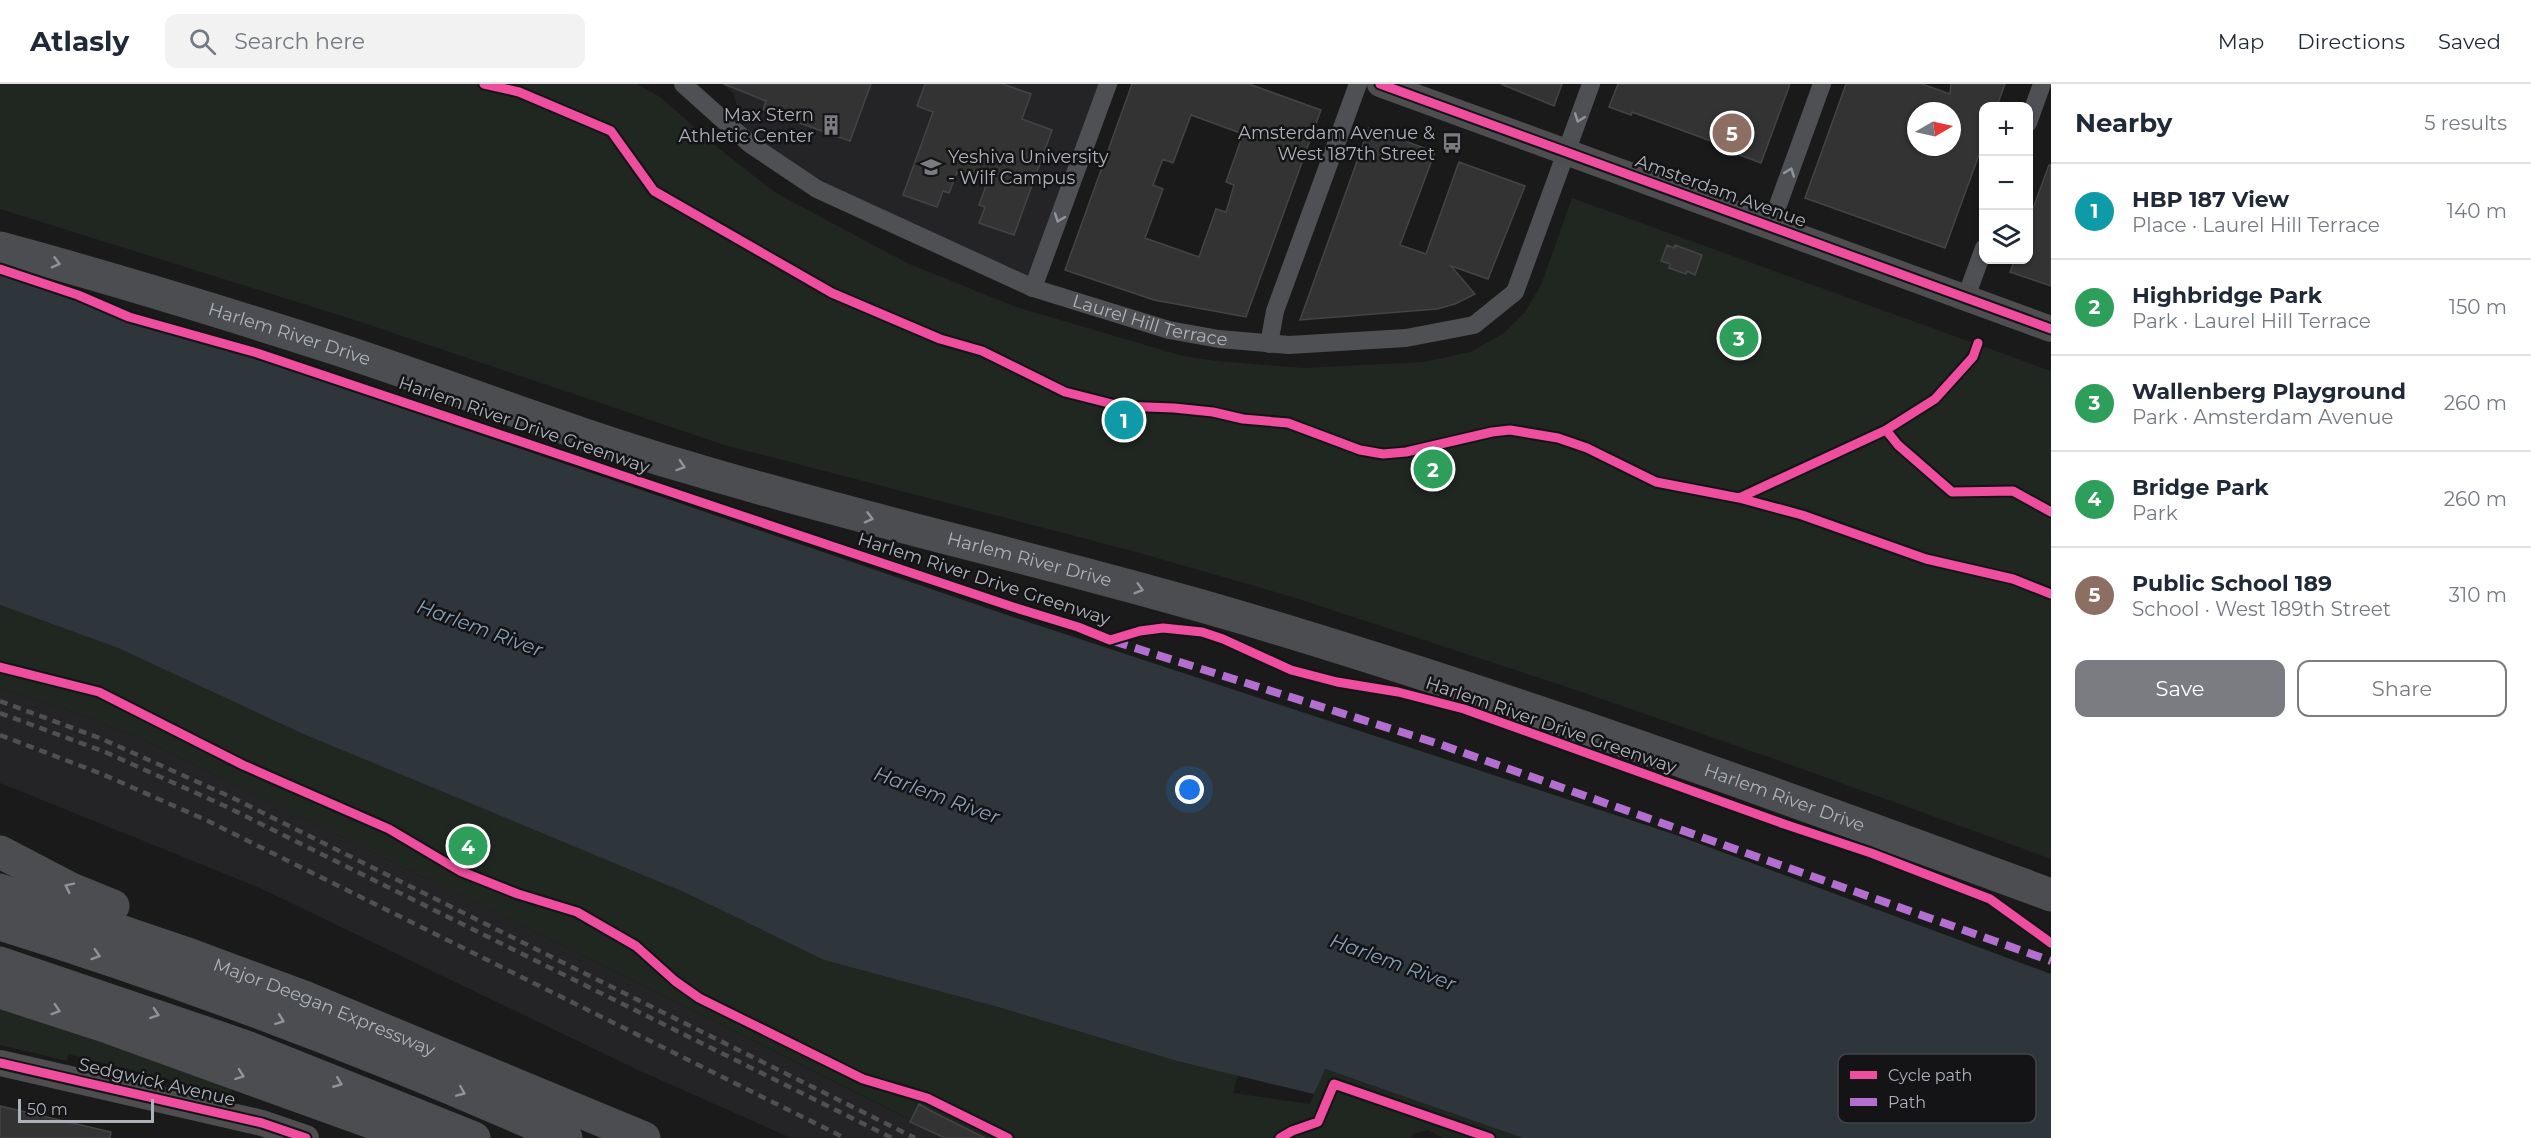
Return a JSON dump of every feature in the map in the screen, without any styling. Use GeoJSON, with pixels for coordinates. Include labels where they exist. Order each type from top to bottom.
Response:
{"type":"FeatureCollection","features":[{"type":"Feature","properties":{"kind":"highway","name":"Harlem River Drive"},"geometry":{"type":"LineString","coordinates":[[0,225],[335,326],[688,445],[811,481],[1138,565],[1365,632],[1683,739],[2051,871]]}},
{"type":"Feature","properties":{"kind":"highway","name":"Harlem River Drive"},"geometry":{"type":"LineString","coordinates":[[0,248],[74,268],[332,347],[682,466],[807,502],[1101,578],[1359,654],[1686,763],[2051,895]]}},
{"type":"Feature","properties":{"kind":"highway"},"geometry":{"type":"LineString","coordinates":[[0,852],[97,900],[289,970],[489,1052],[633,1133]]}},
{"type":"Feature","properties":{"kind":"highway","name":"Major Deegan Expressway"},"geometry":{"type":"LineString","coordinates":[[0,890],[185,952],[304,997],[633,1133]]}},
{"type":"Feature","properties":{"kind":"highway","name":"Major Deegan Expressway"},"geometry":{"type":"LineString","coordinates":[[0,924],[131,966],[309,1031],[566,1138]]}},
{"type":"Feature","properties":{"kind":"highway"},"geometry":{"type":"LineString","coordinates":[[0,963],[244,1046],[474,1138]]}},
{"type":"Feature","properties":{"kind":"highway"},"geometry":{"type":"LineString","coordinates":[[0,992],[102,1025],[415,1138]]}},
{"type":"Feature","properties":{"kind":"main road","name":"Amsterdam Avenue"},"geometry":{"type":"LineString","coordinates":[[1380,84],[2051,329]]}},
{"type":"Feature","properties":{"kind":"main road","name":"Sedgwick Avenue"},"geometry":{"type":"LineString","coordinates":[[0,1063],[262,1124],[306,1138]]}},
{"type":"Feature","properties":{"kind":"street","name":"Laurel Hill Terrace"},"geometry":{"type":"LineString","coordinates":[[683,84],[750,144],[817,189],[1034,288],[1169,330],[1219,339],[1269,344],[1345,343],[1406,338],[1474,325],[1515,292],[1591,84]]}},
{"type":"Feature","properties":{"kind":"street"},"geometry":{"type":"LineString","coordinates":[[1034,288],[1108,84]]}},
{"type":"Feature","properties":{"kind":"street"},"geometry":{"type":"LineString","coordinates":[[1269,344],[1273,316],[1358,84]]}},
{"type":"Feature","properties":{"kind":"street"},"geometry":{"type":"LineString","coordinates":[[1770,227],[1822,84]]}},
{"type":"Feature","properties":{"kind":"street"},"geometry":{"type":"LineString","coordinates":[[2033,109],[2042,84]]}},
{"type":"Feature","properties":{"kind":"street"},"geometry":{"type":"LineString","coordinates":[[1966,297],[1979,260]]}},
{"type":"Feature","properties":{"kind":"shaded area"},"geometry":{"type":"Polygon","coordinates":[[[0,84],[637,84],[660,97],[722,151],[776,193],[907,263],[1016,307],[1183,356],[1217,361],[1304,368],[1424,362],[1470,352],[1504,333],[1525,312],[1541,285],[1572,198],[2051,371],[2051,859],[1573,689],[1289,596],[1129,550],[724,445],[361,322],[0,209],[0,84]]]}},
{"type":"Feature","properties":{"kind":"shaded area","name":"Yeshiva University - Wilf Campus"},"geometry":{"type":"Polygon","coordinates":[[[722,84],[1108,84],[1033,288],[817,189],[750,144],[733,93],[722,84]]]}},
{"type":"Feature","properties":{"kind":"shaded area"},"geometry":{"type":"Polygon","coordinates":[[[0,605],[118,648],[301,733],[686,893],[824,960],[998,1007],[1177,1061],[1238,1075],[1233,1093],[1310,1104],[1324,1069],[1523,1138],[1443,1138],[1428,1130],[1413,1134],[1411,1138],[985,1138],[919,1104],[911,1120],[157,746],[66,709],[0,688],[0,605]]]}},
{"type":"Feature","properties":{"kind":"shaded area"},"geometry":{"type":"Polygon","coordinates":[[[0,688],[66,709],[157,746],[711,1019],[910,1120],[919,1104],[985,1138],[791,1138],[640,1071],[262,889],[0,783],[0,688]]]}},
{"type":"Feature","properties":{"kind":"shaded area"},"geometry":{"type":"Polygon","coordinates":[[[0,1009],[79,1034],[231,1088],[232,1096],[68,1054],[67,1061],[0,1045],[0,1009]]]}},
{"type":"Feature","properties":{"kind":"water","name":"Harlem River"},"geometry":{"type":"Polygon","coordinates":[[[0,271],[1010,616],[1676,835],[2051,974],[2051,1138],[1523,1138],[1325,1069],[1314,1094],[1177,1061],[998,1007],[824,960],[686,893],[301,733],[118,648],[0,605],[0,271]]]}},
{"type":"Feature","properties":{"kind":"building","name":"Max Stern Athletic Center"},"geometry":{"type":"Polygon","coordinates":[[[724,84],[871,84],[850,141],[763,110],[766,101],[724,84]]]}},
{"type":"Feature","properties":{"kind":"building"},"geometry":{"type":"Polygon","coordinates":[[[925,84],[1003,84],[1031,94],[1022,119],[1052,130],[1014,235],[979,223],[985,207],[979,205],[987,183],[957,172],[949,193],[943,191],[937,207],[903,195],[933,112],[917,106],[925,84]]]}},
{"type":"Feature","properties":{"kind":"building"},"geometry":{"type":"Polygon","coordinates":[[[1132,84],[1249,84],[1321,110],[1246,317],[1154,300],[1065,270],[1132,84]],[[1191,115],[1173,163],[1163,159],[1153,185],[1163,189],[1145,238],[1199,257],[1216,209],[1226,212],[1234,185],[1226,182],[1243,134],[1191,115]]]}},
{"type":"Feature","properties":{"kind":"building"},"geometry":{"type":"Polygon","coordinates":[[[1501,84],[1562,84],[1554,106],[1501,84]]]}},
{"type":"Feature","properties":{"kind":"building"},"geometry":{"type":"Polygon","coordinates":[[[1618,84],[1790,84],[1761,163],[1740,155],[1741,152],[1632,112],[1631,115],[1609,107],[1618,84]]]}},
{"type":"Feature","properties":{"kind":"building"},"geometry":{"type":"Polygon","coordinates":[[[1846,84],[1922,84],[1950,94],[1951,84],[2005,84],[1998,102],[1979,102],[1979,155],[1945,248],[1805,198],[1846,84]]]}},
{"type":"Feature","properties":{"kind":"building"},"geometry":{"type":"Polygon","coordinates":[[[1369,128],[1435,152],[1400,245],[1426,254],[1459,162],[1525,186],[1488,279],[1451,266],[1475,294],[1455,304],[1437,309],[1300,320],[1369,128]]]}},
{"type":"Feature","properties":{"kind":"building"},"geometry":{"type":"Polygon","coordinates":[[[2049,165],[2051,165],[2051,286],[2010,272],[2013,264],[2033,264],[2033,208],[2049,165]]]}},
{"type":"Feature","properties":{"kind":"building"},"geometry":{"type":"Polygon","coordinates":[[[1667,245],[1674,248],[1675,245],[1702,255],[1695,275],[1669,268],[1670,264],[1661,261],[1667,245]]]}},
{"type":"Feature","properties":{"kind":"building"},"geometry":{"type":"Polygon","coordinates":[[[919,1104],[985,1138],[945,1138],[910,1122],[919,1104]]]}},
{"type":"Feature","properties":{"kind":"building"},"geometry":{"type":"Polygon","coordinates":[[[0,1106],[111,1132],[110,1138],[0,1138],[0,1106]]]}},
{"type":"Feature","properties":{"kind":"railway"},"geometry":{"type":"LineString","coordinates":[[0,701],[102,739],[231,797],[915,1138]]}},
{"type":"Feature","properties":{"kind":"railway"},"geometry":{"type":"LineString","coordinates":[[0,713],[105,752],[225,806],[892,1138]]}},
{"type":"Feature","properties":{"kind":"railway"},"geometry":{"type":"LineString","coordinates":[[0,735],[102,774],[206,820],[845,1138]]}},
{"type":"Feature","properties":{"kind":"marked path"},"geometry":{"type":"LineString","coordinates":[[1113,641],[1436,743],[2051,961]]}},
{"type":"Feature","properties":{"kind":"cycle path"},"geometry":{"type":"LineString","coordinates":[[484,84],[519,92],[611,131],[654,191],[832,293],[940,339],[982,351],[1065,392],[1120,406],[1174,408],[1213,412],[1243,419],[1288,423],[1360,450],[1383,454],[1406,452],[1510,430],[1558,438],[1587,448],[1656,482],[1739,498],[1886,430],[1935,399],[1973,357],[1978,343]]}},
{"type":"Feature","properties":{"kind":"cycle path"},"geometry":{"type":"LineString","coordinates":[[1380,84],[2051,329]]}},
{"type":"Feature","properties":{"kind":"cycle path","name":"Harlem River Drive Greenway"},"geometry":{"type":"LineString","coordinates":[[0,269],[78,295],[129,317],[257,353],[1078,627],[1110,640],[1140,631],[1163,628],[1202,632],[1223,639],[1291,670],[1337,682],[1398,692],[1464,709],[1871,853],[1990,899],[2051,943]]}},
{"type":"Feature","properties":{"kind":"cycle path"},"geometry":{"type":"LineString","coordinates":[[1886,430],[1898,445],[1952,492],[2013,491],[2051,512]]}},
{"type":"Feature","properties":{"kind":"cycle path"},"geometry":{"type":"LineString","coordinates":[[1739,498],[1802,515],[1926,559],[2013,579],[2051,594]]}},
{"type":"Feature","properties":{"kind":"cycle path"},"geometry":{"type":"LineString","coordinates":[[0,667],[99,692],[243,765],[389,829],[460,871],[518,894],[577,912],[636,946],[675,981],[699,998],[863,1079],[927,1098],[1008,1138]]}},
{"type":"Feature","properties":{"kind":"cycle path"},"geometry":{"type":"LineString","coordinates":[[0,1063],[262,1123],[306,1138]]}},
{"type":"Feature","properties":{"kind":"cycle path"},"geometry":{"type":"LineString","coordinates":[[1280,1138],[1318,1122],[1334,1084],[1490,1138]]}},
{"type":"Feature","properties":{"kind":"place","name":"Max Stern Athletic Center"},"geometry":{"type":"Point","coordinates":[831,125]}},
{"type":"Feature","properties":{"kind":"place","name":"Public School 189"},"geometry":{"type":"Point","coordinates":[1732,133]}},
{"type":"Feature","properties":{"kind":"place","name":"Amsterdam Avenue & West 187th Street"},"geometry":{"type":"Point","coordinates":[1452,143]}},
{"type":"Feature","properties":{"kind":"place","name":"Yeshiva University - Wilf Campus"},"geometry":{"type":"Point","coordinates":[931,167]}},
{"type":"Feature","properties":{"kind":"place","name":"Wallenberg Playground"},"geometry":{"type":"Point","coordinates":[1739,338]}},
{"type":"Feature","properties":{"kind":"place","name":"HBP 187 View"},"geometry":{"type":"Point","coordinates":[1124,420]}},
{"type":"Feature","properties":{"kind":"place","name":"Highbridge Park"},"geometry":{"type":"Point","coordinates":[1433,469]}},
{"type":"Feature","properties":{"kind":"place","name":"Bridge Park"},"geometry":{"type":"Point","coordinates":[468,846]}}]}
